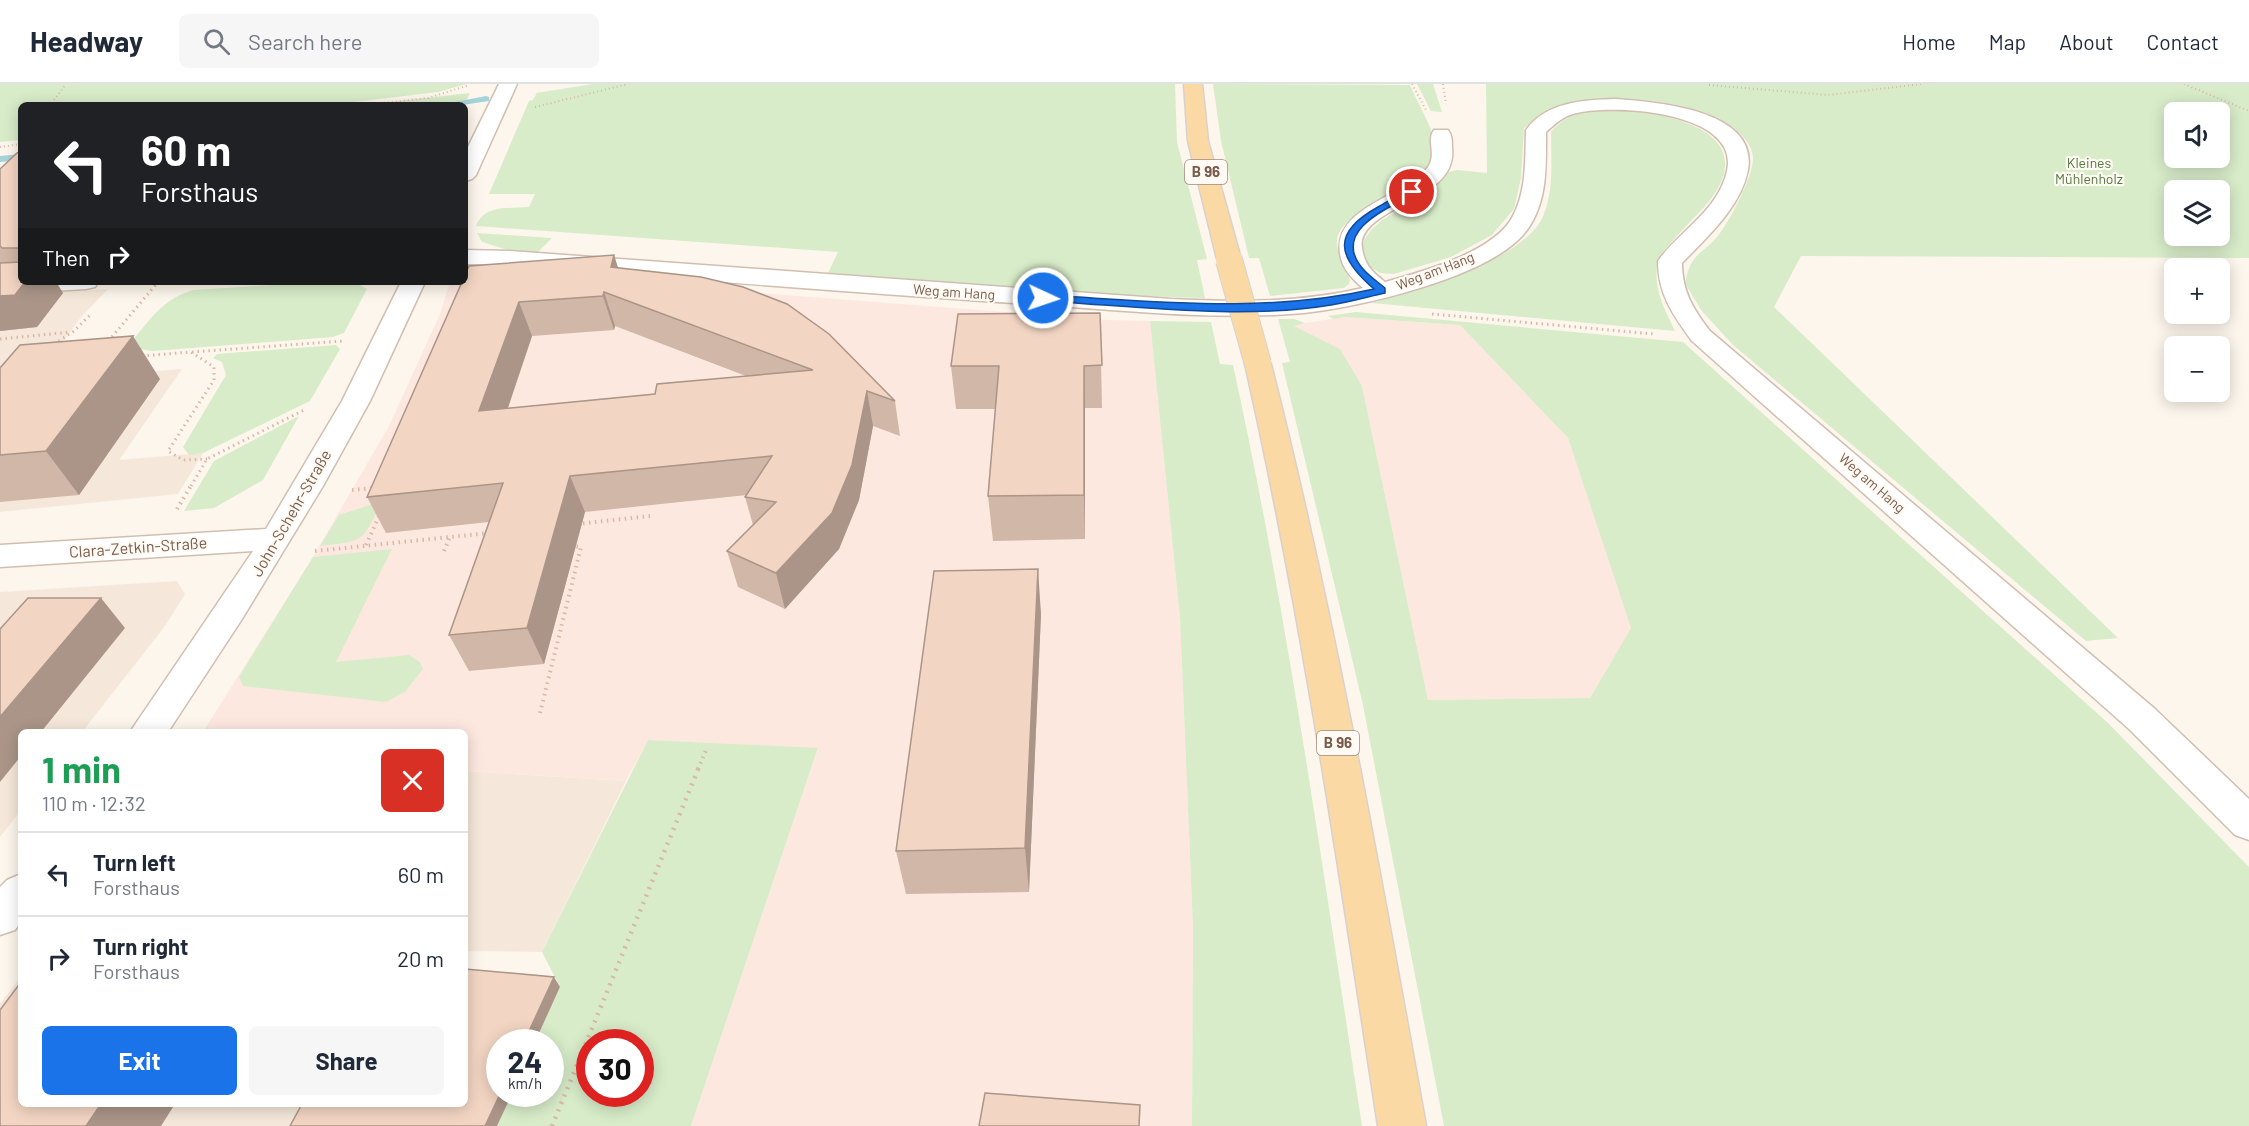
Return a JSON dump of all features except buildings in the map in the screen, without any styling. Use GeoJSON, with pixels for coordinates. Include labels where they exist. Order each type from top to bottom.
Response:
{"type":"FeatureCollection","features":[{"type":"Feature","properties":{"kind":"main road","name":"B 96"},"geometry":{"type":"LineString","coordinates":[[1193,84],[1198,141],[1279,448],[1332,706],[1402,1126]]}},
{"type":"Feature","properties":{"kind":"street"},"geometry":{"type":"LineString","coordinates":[[468,169],[507,85]]}},
{"type":"Feature","properties":{"kind":"street","name":"Weg am Hang"},"geometry":{"type":"LineString","coordinates":[[468,257],[510,258],[933,291],[1203,307],[1306,305],[1353,298],[1381,290],[1464,262],[1505,239],[1528,214],[1535,179],[1536,130],[1551,116],[1574,108],[1626,105],[1677,112],[1715,127],[1736,145],[1739,157],[1735,179],[1726,197],[1707,225],[1670,261],[1669,280],[1680,308],[1701,336],[2142,719],[2249,824]]}},
{"type":"Feature","properties":{"kind":"street"},"geometry":{"type":"LineString","coordinates":[[1381,290],[1358,270],[1350,254],[1349,241],[1353,229],[1371,214],[1430,179],[1442,162],[1445,146],[1441,134]]}},
{"type":"Feature","properties":{"kind":"street"},"geometry":{"type":"LineString","coordinates":[[0,287],[34,285]]}},
{"type":"Feature","properties":{"kind":"street","name":"John-Schehr-Straße"},"geometry":{"type":"LineString","coordinates":[[150,729],[240,599],[276,539],[356,401],[413,285]]}},
{"type":"Feature","properties":{"kind":"street","name":"Clara-Zetkin-Straße"},"geometry":{"type":"LineString","coordinates":[[0,556],[276,539]]}},
{"type":"Feature","properties":{"kind":"street"},"geometry":{"type":"LineString","coordinates":[[0,917],[18,896]]}},
{"type":"Feature","properties":{"kind":"path"},"geometry":{"type":"LineString","coordinates":[[54,100],[66,84]]}},
{"type":"Feature","properties":{"kind":"path"},"geometry":{"type":"LineString","coordinates":[[391,102],[428,98],[474,84]]}},
{"type":"Feature","properties":{"kind":"path"},"geometry":{"type":"LineString","coordinates":[[495,113],[628,84]]}},
{"type":"Feature","properties":{"kind":"path"},"geometry":{"type":"LineString","coordinates":[[1704,85],[1828,94],[1921,84]]}},
{"type":"Feature","properties":{"kind":"path"},"geometry":{"type":"LineString","coordinates":[[2184,84],[2249,111]]}},
{"type":"Feature","properties":{"kind":"path"},"geometry":{"type":"LineString","coordinates":[[0,147],[18,144]]}},
{"type":"Feature","properties":{"kind":"path"},"geometry":{"type":"LineString","coordinates":[[114,349],[111,338],[155,285]]}},
{"type":"Feature","properties":{"kind":"path"},"geometry":{"type":"LineString","coordinates":[[1429,313],[1654,334]]}},
{"type":"Feature","properties":{"kind":"path"},"geometry":{"type":"LineString","coordinates":[[46,349],[74,331],[90,315]]}},
{"type":"Feature","properties":{"kind":"path"},"geometry":{"type":"LineString","coordinates":[[0,339],[74,331]]}},
{"type":"Feature","properties":{"kind":"path"},"geometry":{"type":"LineString","coordinates":[[135,356],[387,337]]}},
{"type":"Feature","properties":{"kind":"path"},"geometry":{"type":"LineString","coordinates":[[191,352],[214,367],[214,380],[168,451],[183,460],[207,459],[315,404],[356,401]]}},
{"type":"Feature","properties":{"kind":"path"},"geometry":{"type":"LineString","coordinates":[[172,517],[207,459]]}},
{"type":"Feature","properties":{"kind":"path"},"geometry":{"type":"LineString","coordinates":[[384,506],[366,546],[494,532]]}},
{"type":"Feature","properties":{"kind":"path"},"geometry":{"type":"LineString","coordinates":[[572,524],[650,516]]}},
{"type":"Feature","properties":{"kind":"path"},"geometry":{"type":"LineString","coordinates":[[444,551],[450,537]]}},
{"type":"Feature","properties":{"kind":"path"},"geometry":{"type":"LineString","coordinates":[[540,713],[581,548],[567,546]]}},
{"type":"Feature","properties":{"kind":"path"},"geometry":{"type":"LineString","coordinates":[[552,1126],[707,748]]}},
{"type":"Feature","properties":{"kind":"shaded area"},"geometry":{"type":"Polygon","coordinates":[[[487,272],[1109,320],[1150,321],[1180,618],[1193,928],[1192,1126],[691,1126],[818,749],[648,740],[626,781],[468,771],[468,729],[205,729],[313,557],[389,426],[440,314],[449,285],[468,285],[468,281],[487,272]]]}},
{"type":"Feature","properties":{"kind":"shaded area"},"geometry":{"type":"Polygon","coordinates":[[[108,289],[81,317],[0,429],[0,296],[108,289]]]}},
{"type":"Feature","properties":{"kind":"shaded area"},"geometry":{"type":"Polygon","coordinates":[[[1344,317],[1460,325],[1568,438],[1631,628],[1590,698],[1428,700],[1362,386],[1293,325],[1344,317]]]}},
{"type":"Feature","properties":{"kind":"shaded area"},"geometry":{"type":"Polygon","coordinates":[[[182,369],[119,460],[203,453],[178,494],[0,512],[0,435],[45,380],[182,369]]]}},
{"type":"Feature","properties":{"kind":"shaded area"},"geometry":{"type":"Polygon","coordinates":[[[177,581],[185,594],[165,626],[84,729],[18,729],[18,814],[0,837],[0,592],[177,581]]]}},
{"type":"Feature","properties":{"kind":"shaded area"},"geometry":{"type":"Polygon","coordinates":[[[468,771],[626,781],[542,952],[468,951],[468,771]]]}},
{"type":"Feature","properties":{"kind":"shaded area"},"geometry":{"type":"Polygon","coordinates":[[[18,980],[18,1107],[315,1107],[305,1126],[0,1126],[0,1004],[18,980]]]}},
{"type":"Feature","properties":{"kind":"green space"},"geometry":{"type":"Polygon","coordinates":[[[0,84],[466,84],[438,92],[354,102],[18,102],[18,140],[0,142],[0,84]]]}},
{"type":"Feature","properties":{"kind":"green space"},"geometry":{"type":"Polygon","coordinates":[[[593,84],[1175,84],[1177,142],[1207,259],[1197,260],[1205,298],[1139,296],[828,273],[838,252],[476,226],[485,214],[491,211],[529,207],[535,194],[489,194],[529,101],[533,100],[536,93],[593,84]]]}},
{"type":"Feature","properties":{"kind":"green space"},"geometry":{"type":"Polygon","coordinates":[[[1213,84],[1410,85],[1432,131],[1434,160],[1425,174],[1365,209],[1342,229],[1337,245],[1350,280],[1344,288],[1270,296],[1259,258],[1249,258],[1221,141],[1213,84]]]}},
{"type":"Feature","properties":{"kind":"green space"},"geometry":{"type":"Polygon","coordinates":[[[1417,84],[1433,84],[1442,112],[1431,111],[1417,84]]]}},
{"type":"Feature","properties":{"kind":"green space","name":"Kleines Mühlenholz"},"geometry":{"type":"Polygon","coordinates":[[[1486,84],[2249,84],[2249,258],[1801,256],[1774,307],[2118,638],[2086,641],[1733,345],[1701,310],[1685,283],[1687,273],[1696,256],[1717,237],[1728,221],[1740,199],[1752,167],[1753,156],[1749,145],[1729,125],[1709,114],[1660,102],[1609,99],[1554,107],[1524,128],[1521,178],[1514,209],[1492,235],[1451,257],[1394,274],[1380,273],[1367,265],[1362,254],[1363,242],[1370,231],[1382,220],[1424,195],[1448,172],[1457,170],[1487,173],[1486,84]]]}},
{"type":"Feature","properties":{"kind":"green space"},"geometry":{"type":"Polygon","coordinates":[[[470,93],[466,102],[390,102],[470,93]]]}},
{"type":"Feature","properties":{"kind":"green space"},"geometry":{"type":"Polygon","coordinates":[[[1605,109],[1648,113],[1695,126],[1712,138],[1723,153],[1724,172],[1713,196],[1666,248],[1658,262],[1658,289],[1675,331],[1372,303],[1468,271],[1494,259],[1516,245],[1534,230],[1544,214],[1551,174],[1551,132],[1563,121],[1575,115],[1605,109]]]}},
{"type":"Feature","properties":{"kind":"green space"},"geometry":{"type":"Polygon","coordinates":[[[477,233],[552,238],[537,253],[508,250],[482,242],[477,233]]]}},
{"type":"Feature","properties":{"kind":"green space"},"geometry":{"type":"Polygon","coordinates":[[[272,285],[360,285],[367,289],[344,333],[333,337],[153,351],[139,349],[133,340],[153,316],[173,299],[193,290],[272,285]]]}},
{"type":"Feature","properties":{"kind":"green space"},"geometry":{"type":"Polygon","coordinates":[[[1356,312],[1683,342],[2108,723],[2249,867],[2249,1126],[1444,1126],[1363,705],[1282,363],[1290,362],[1278,319],[1294,319],[1305,323],[1294,326],[1340,349],[1362,386],[1428,700],[1590,698],[1631,628],[1568,438],[1460,325],[1344,317],[1334,319],[1328,316],[1356,312]]]}},
{"type":"Feature","properties":{"kind":"green space"},"geometry":{"type":"Polygon","coordinates":[[[1150,321],[1211,322],[1220,364],[1233,365],[1288,649],[1362,1126],[1192,1126],[1193,928],[1180,618],[1150,321]]]}},
{"type":"Feature","properties":{"kind":"green space"},"geometry":{"type":"Polygon","coordinates":[[[336,345],[340,349],[310,401],[203,453],[189,455],[183,447],[226,375],[222,362],[213,358],[217,354],[336,345]]]}},
{"type":"Feature","properties":{"kind":"green space"},"geometry":{"type":"Polygon","coordinates":[[[299,416],[263,480],[214,508],[184,511],[214,461],[299,416]]]}},
{"type":"Feature","properties":{"kind":"green space"},"geometry":{"type":"Polygon","coordinates":[[[382,501],[361,537],[346,543],[320,546],[339,515],[382,501]]]}},
{"type":"Feature","properties":{"kind":"green space"},"geometry":{"type":"Polygon","coordinates":[[[392,549],[336,662],[409,655],[420,662],[423,669],[405,692],[386,702],[243,686],[239,677],[313,557],[392,549]]]}},
{"type":"Feature","properties":{"kind":"green space"},"geometry":{"type":"Polygon","coordinates":[[[648,740],[818,748],[691,1126],[497,1126],[506,1107],[564,1107],[564,1029],[541,1029],[560,987],[542,952],[648,740]]]}},
{"type":"Feature","properties":{"kind":"pier"},"geometry":{"type":"Polygon","coordinates":[[[540,84],[535,97],[468,108],[473,93],[540,84]]]}},
{"type":"Feature","properties":{"kind":"waterway"},"geometry":{"type":"LineString","coordinates":[[465,102],[486,99]]}},
{"type":"Feature","properties":{"kind":"waterway"},"geometry":{"type":"LineString","coordinates":[[0,159],[18,157]]}},
{"type":"Feature","properties":{"kind":"route"},"geometry":{"type":"LineString","coordinates":[[1043,298],[1203,307],[1277,307],[1330,302],[1381,290],[1368,282],[1358,270],[1350,254],[1349,241],[1353,229],[1371,214],[1412,192]]}}]}
